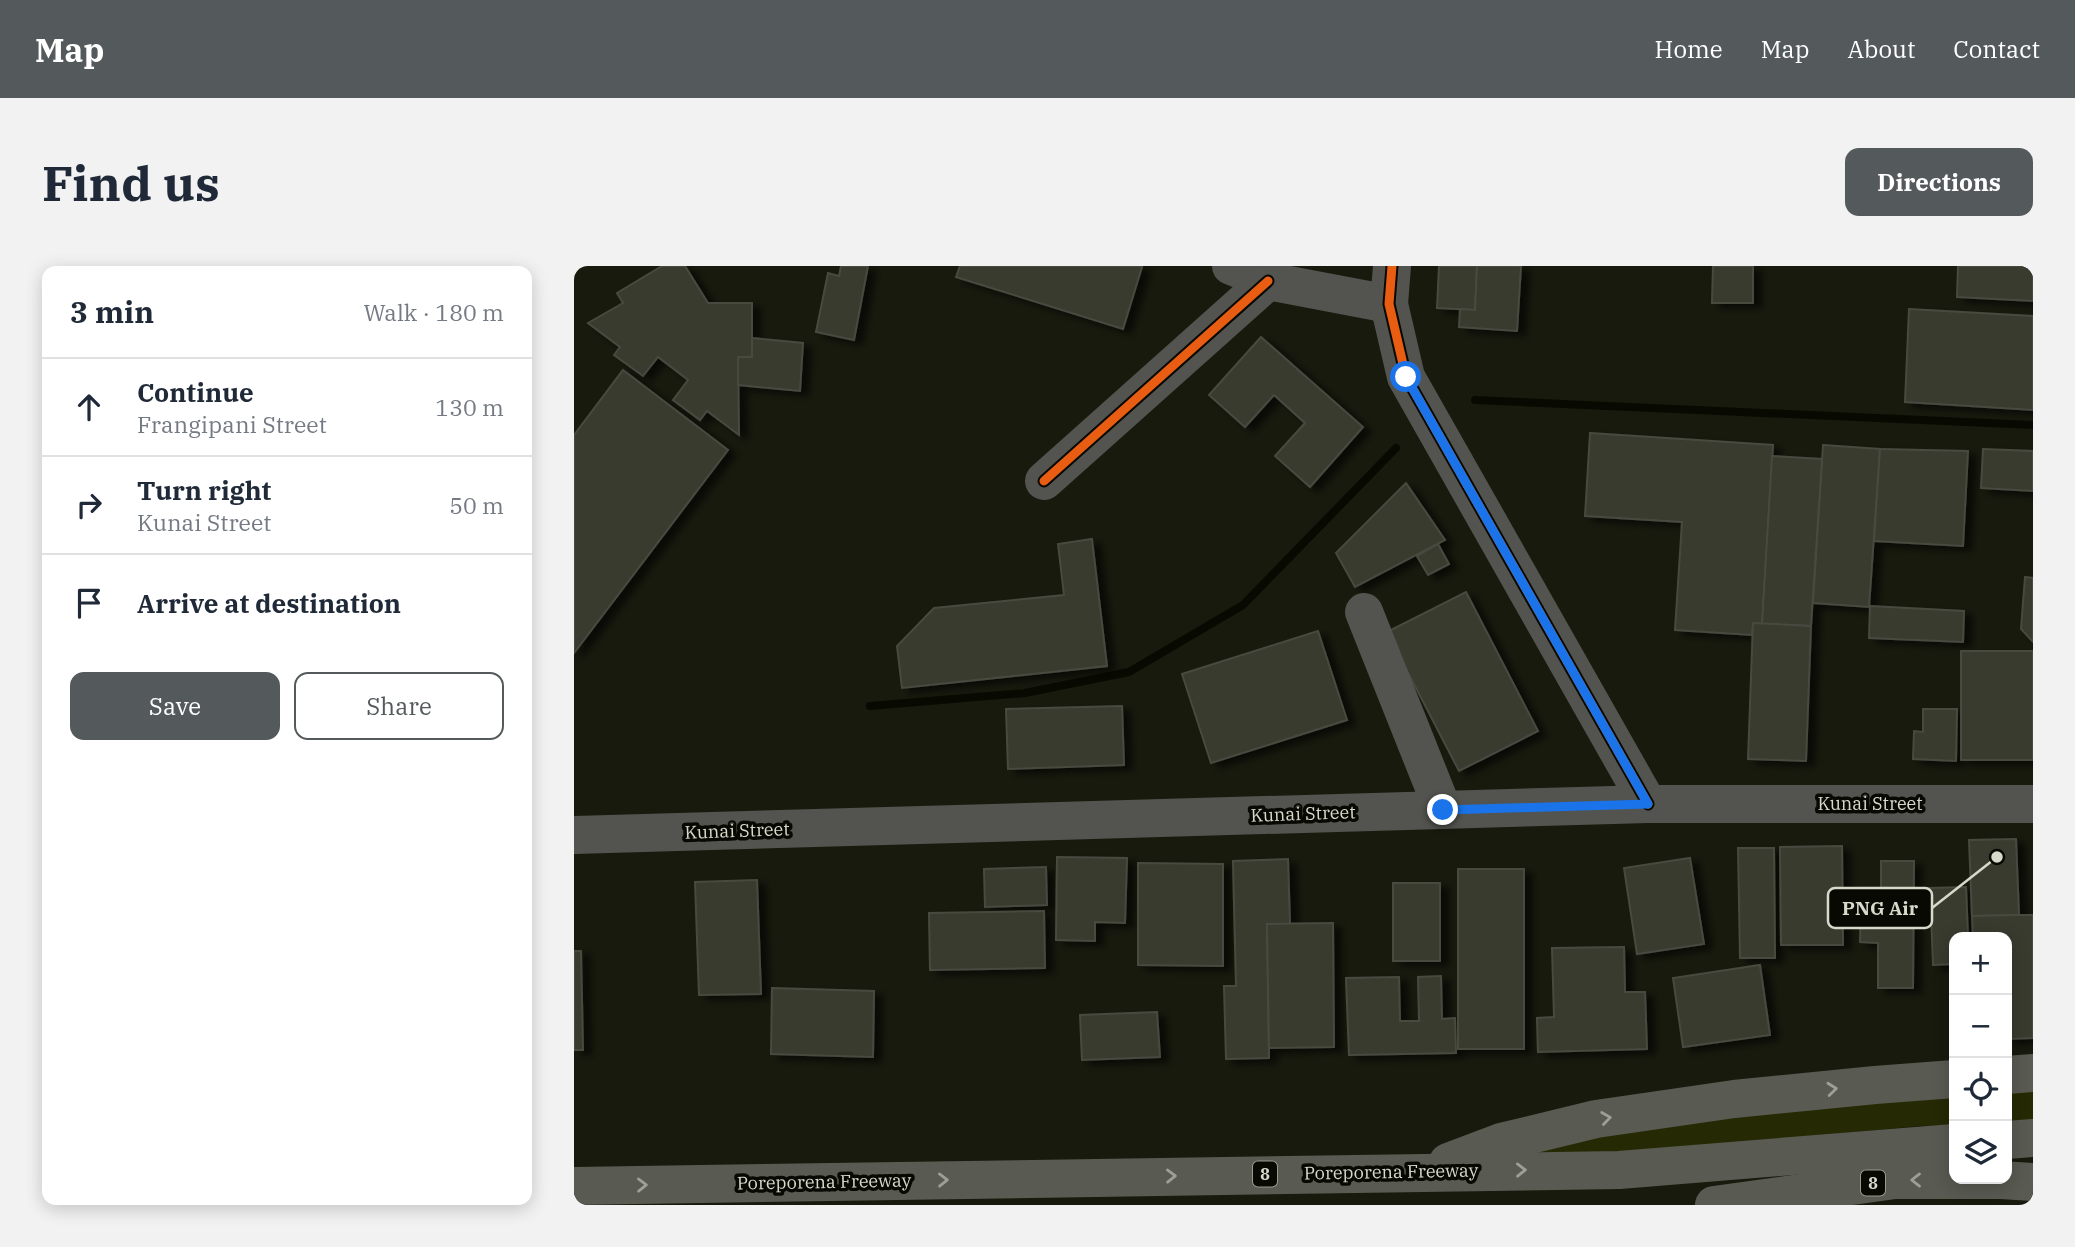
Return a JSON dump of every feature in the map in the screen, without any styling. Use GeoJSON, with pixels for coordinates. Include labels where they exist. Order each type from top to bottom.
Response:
{"type":"FeatureCollection","features":[{"type":"Feature","properties":{"kind":"highway"},"geometry":{"type":"LineString","coordinates":[[2012,1075],[2033,1073]]}},
{"type":"Feature","properties":{"kind":"highway"},"geometry":{"type":"LineString","coordinates":[[1423,1171],[1501,1142],[1596,1119],[1734,1099],[1949,1079]]}},
{"type":"Feature","properties":{"kind":"highway"},"geometry":{"type":"LineString","coordinates":[[2012,1140],[2033,1138]]}},
{"type":"Feature","properties":{"kind":"highway","name":"Poreporena Freeway"},"geometry":{"type":"LineString","coordinates":[[574,1186],[1619,1170],[1949,1143]]}},
{"type":"Feature","properties":{"kind":"highway","name":"8"},"geometry":{"type":"LineString","coordinates":[[1714,1205],[1895,1180],[2033,1182]]}},
{"type":"Feature","properties":{"kind":"street"},"geometry":{"type":"LineString","coordinates":[[1231,266],[1268,281],[1389,304]]}},
{"type":"Feature","properties":{"kind":"street"},"geometry":{"type":"LineString","coordinates":[[1392,266],[1389,304],[1406,377],[1648,804]]}},
{"type":"Feature","properties":{"kind":"street"},"geometry":{"type":"LineString","coordinates":[[1044,481],[1268,281]]}},
{"type":"Feature","properties":{"kind":"street"},"geometry":{"type":"LineString","coordinates":[[1364,612],[1443,810]]}},
{"type":"Feature","properties":{"kind":"street","name":"Kunai Street"},"geometry":{"type":"LineString","coordinates":[[574,835],[1648,804],[2033,804]]}},
{"type":"Feature","properties":{"kind":"green space"},"geometry":{"type":"Polygon","coordinates":[[[2033,1085],[2033,1126],[2012,1124],[2012,1086],[2033,1085]]]}},
{"type":"Feature","properties":{"kind":"green space"},"geometry":{"type":"Polygon","coordinates":[[[1949,1089],[1949,1125],[1576,1158],[1498,1157],[1553,1138],[1949,1089]]]}},
{"type":"Feature","properties":{"kind":"building"},"geometry":{"type":"Polygon","coordinates":[[[662,266],[685,266],[708,303],[752,303],[752,357],[738,357],[739,435],[707,411],[700,420],[673,400],[688,380],[658,357],[643,376],[614,355],[620,347],[588,323],[623,303],[617,293],[662,266]]]}},
{"type":"Feature","properties":{"kind":"building"},"geometry":{"type":"Polygon","coordinates":[[[841,266],[868,266],[854,340],[816,332],[828,273],[839,276],[841,266]]]}},
{"type":"Feature","properties":{"kind":"building"},"geometry":{"type":"Polygon","coordinates":[[[960,266],[1142,267],[1123,329],[956,277],[960,266]]]}},
{"type":"Feature","properties":{"kind":"building"},"geometry":{"type":"Polygon","coordinates":[[[1439,266],[1477,266],[1475,310],[1437,308],[1439,266]]]}},
{"type":"Feature","properties":{"kind":"building"},"geometry":{"type":"Polygon","coordinates":[[[1477,266],[1521,266],[1517,331],[1459,327],[1460,309],[1475,310],[1477,266]]]}},
{"type":"Feature","properties":{"kind":"building"},"geometry":{"type":"Polygon","coordinates":[[[1713,266],[1753,266],[1753,303],[1712,303],[1713,266]]]}},
{"type":"Feature","properties":{"kind":"building"},"geometry":{"type":"Polygon","coordinates":[[[1958,266],[2033,266],[2033,301],[1957,297],[1958,266]]]}},
{"type":"Feature","properties":{"kind":"building"},"geometry":{"type":"Polygon","coordinates":[[[1909,309],[2033,316],[2033,410],[1905,402],[1909,309]]]}},
{"type":"Feature","properties":{"kind":"building"},"geometry":{"type":"Polygon","coordinates":[[[1261,337],[1363,427],[1310,487],[1275,456],[1305,423],[1274,395],[1245,427],[1209,395],[1261,337]]]}},
{"type":"Feature","properties":{"kind":"building"},"geometry":{"type":"Polygon","coordinates":[[[752,338],[803,343],[800,391],[738,385],[738,357],[752,357],[752,338]]]}},
{"type":"Feature","properties":{"kind":"building"},"geometry":{"type":"Polygon","coordinates":[[[623,370],[728,450],[574,653],[574,435],[623,370]]]}},
{"type":"Feature","properties":{"kind":"building"},"geometry":{"type":"Polygon","coordinates":[[[1590,433],[1773,445],[1762,624],[1753,623],[1752,635],[1675,630],[1682,522],[1585,516],[1590,433]]]}},
{"type":"Feature","properties":{"kind":"building"},"geometry":{"type":"Polygon","coordinates":[[[1823,445],[1880,449],[1869,607],[1813,603],[1823,445]]]}},
{"type":"Feature","properties":{"kind":"building"},"geometry":{"type":"Polygon","coordinates":[[[1880,449],[1968,451],[1963,546],[1874,541],[1880,449]]]}},
{"type":"Feature","properties":{"kind":"building"},"geometry":{"type":"Polygon","coordinates":[[[1983,449],[2033,451],[2033,491],[1981,488],[1983,449]]]}},
{"type":"Feature","properties":{"kind":"building"},"geometry":{"type":"Polygon","coordinates":[[[1772,456],[1822,459],[1811,626],[1762,624],[1772,456]]]}},
{"type":"Feature","properties":{"kind":"building"},"geometry":{"type":"Polygon","coordinates":[[[1406,483],[1445,540],[1355,587],[1336,553],[1406,483]]]}},
{"type":"Feature","properties":{"kind":"building"},"geometry":{"type":"Polygon","coordinates":[[[1092,539],[1107,666],[902,688],[897,646],[934,608],[1064,595],[1058,544],[1092,539]]]}},
{"type":"Feature","properties":{"kind":"building"},"geometry":{"type":"Polygon","coordinates":[[[1438,544],[1449,564],[1428,575],[1417,556],[1438,544]]]}},
{"type":"Feature","properties":{"kind":"building"},"geometry":{"type":"Polygon","coordinates":[[[2025,577],[2033,578],[2033,642],[2021,629],[2025,577]]]}},
{"type":"Feature","properties":{"kind":"building"},"geometry":{"type":"Polygon","coordinates":[[[1466,592],[1538,731],[1459,771],[1387,632],[1466,592]]]}},
{"type":"Feature","properties":{"kind":"building"},"geometry":{"type":"Polygon","coordinates":[[[1870,606],[1964,611],[1963,642],[1869,638],[1870,606]]]}},
{"type":"Feature","properties":{"kind":"building"},"geometry":{"type":"Polygon","coordinates":[[[1753,623],[1811,626],[1806,761],[1748,759],[1753,623]]]}},
{"type":"Feature","properties":{"kind":"building"},"geometry":{"type":"Polygon","coordinates":[[[1318,631],[1347,720],[1211,763],[1182,674],[1318,631]]]}},
{"type":"Feature","properties":{"kind":"building"},"geometry":{"type":"Polygon","coordinates":[[[1961,651],[2033,651],[2033,760],[1961,760],[1961,651]]]}},
{"type":"Feature","properties":{"kind":"building"},"geometry":{"type":"Polygon","coordinates":[[[1122,706],[1124,765],[1008,769],[1006,709],[1122,706]]]}},
{"type":"Feature","properties":{"kind":"building"},"geometry":{"type":"Polygon","coordinates":[[[1923,709],[1957,709],[1956,761],[1913,759],[1914,731],[1923,732],[1923,709]]]}},
{"type":"Feature","properties":{"kind":"building"},"geometry":{"type":"Polygon","coordinates":[[[2016,839],[2019,915],[1972,916],[1969,840],[2016,839]]]}},
{"type":"Feature","properties":{"kind":"building"},"geometry":{"type":"Polygon","coordinates":[[[1842,846],[1843,945],[1781,945],[1780,847],[1842,846]]]}},
{"type":"Feature","properties":{"kind":"building"},"geometry":{"type":"Polygon","coordinates":[[[1738,848],[1774,848],[1775,958],[1740,958],[1738,848]]]}},
{"type":"Feature","properties":{"kind":"building"},"geometry":{"type":"Polygon","coordinates":[[[1057,857],[1127,858],[1125,923],[1095,922],[1095,941],[1056,940],[1057,857]]]}},
{"type":"Feature","properties":{"kind":"building"},"geometry":{"type":"Polygon","coordinates":[[[1690,858],[1704,944],[1637,954],[1624,868],[1690,858]]]}},
{"type":"Feature","properties":{"kind":"building"},"geometry":{"type":"Polygon","coordinates":[[[1288,859],[1290,924],[1267,924],[1269,1058],[1226,1059],[1224,986],[1236,986],[1233,861],[1288,859]]]}},
{"type":"Feature","properties":{"kind":"building"},"geometry":{"type":"Polygon","coordinates":[[[1881,861],[1914,861],[1913,988],[1878,988],[1878,943],[1860,942],[1861,900],[1881,901],[1881,861]]]}},
{"type":"Feature","properties":{"kind":"building"},"geometry":{"type":"Polygon","coordinates":[[[1138,863],[1223,864],[1223,966],[1138,965],[1138,863]]]}},
{"type":"Feature","properties":{"kind":"building"},"geometry":{"type":"Polygon","coordinates":[[[1046,867],[1047,905],[985,907],[984,869],[1046,867]]]}},
{"type":"Feature","properties":{"kind":"building"},"geometry":{"type":"Polygon","coordinates":[[[1458,869],[1524,869],[1524,1049],[1458,1049],[1458,869]]]}},
{"type":"Feature","properties":{"kind":"building"},"geometry":{"type":"Polygon","coordinates":[[[757,880],[761,994],[699,995],[695,882],[757,880]]]}},
{"type":"Feature","properties":{"kind":"building"},"geometry":{"type":"Polygon","coordinates":[[[1393,883],[1440,883],[1440,961],[1393,961],[1393,883]]]}},
{"type":"Feature","properties":{"kind":"building"},"geometry":{"type":"Polygon","coordinates":[[[1966,887],[1968,932],[1949,932],[1949,964],[1933,965],[1930,888],[1966,887]]]}},
{"type":"Feature","properties":{"kind":"building"},"geometry":{"type":"Polygon","coordinates":[[[1044,911],[1045,968],[930,970],[929,913],[1044,911]]]}},
{"type":"Feature","properties":{"kind":"building"},"geometry":{"type":"Polygon","coordinates":[[[2033,915],[2033,1038],[2012,1039],[2012,932],[1973,932],[1972,916],[2033,915]]]}},
{"type":"Feature","properties":{"kind":"building"},"geometry":{"type":"Polygon","coordinates":[[[1333,923],[1334,1047],[1269,1048],[1267,924],[1333,923]]]}},
{"type":"Feature","properties":{"kind":"building"},"geometry":{"type":"Polygon","coordinates":[[[1624,947],[1625,992],[1645,992],[1647,1049],[1538,1052],[1537,1018],[1554,1017],[1552,948],[1624,947]]]}},
{"type":"Feature","properties":{"kind":"building"},"geometry":{"type":"Polygon","coordinates":[[[574,951],[581,951],[583,1050],[574,1050],[574,951]]]}},
{"type":"Feature","properties":{"kind":"building"},"geometry":{"type":"Polygon","coordinates":[[[1760,965],[1770,1035],[1683,1047],[1673,978],[1760,965]]]}},
{"type":"Feature","properties":{"kind":"building"},"geometry":{"type":"Polygon","coordinates":[[[1441,976],[1442,1019],[1455,1018],[1456,1053],[1349,1055],[1346,978],[1399,977],[1400,1021],[1419,1021],[1418,977],[1441,976]]]}},
{"type":"Feature","properties":{"kind":"building"},"geometry":{"type":"Polygon","coordinates":[[[772,988],[874,991],[873,1057],[771,1054],[772,988]]]}},
{"type":"Feature","properties":{"kind":"building"},"geometry":{"type":"Polygon","coordinates":[[[1157,1012],[1160,1057],[1082,1060],[1080,1015],[1157,1012]]]}},
{"type":"Feature","properties":{"kind":"waterway"},"geometry":{"type":"LineString","coordinates":[[1475,400],[2033,425]]}},
{"type":"Feature","properties":{"kind":"waterway"},"geometry":{"type":"LineString","coordinates":[[870,706],[1025,693],[1129,672],[1243,605],[1396,448]]}},
{"type":"Feature","properties":{"kind":"cycle path"},"geometry":{"type":"LineString","coordinates":[[1392,266],[1389,304],[1406,377],[1648,804]]}},
{"type":"Feature","properties":{"kind":"cycle path"},"geometry":{"type":"LineString","coordinates":[[1044,481],[1268,281]]}},
{"type":"Feature","properties":{"kind":"place","name":"PNG Air"},"geometry":{"type":"Point","coordinates":[1997,857]}},
{"type":"Feature","properties":{"kind":"route"},"geometry":{"type":"LineString","coordinates":[[1406,377],[1648,804],[1443,810]]}}]}
